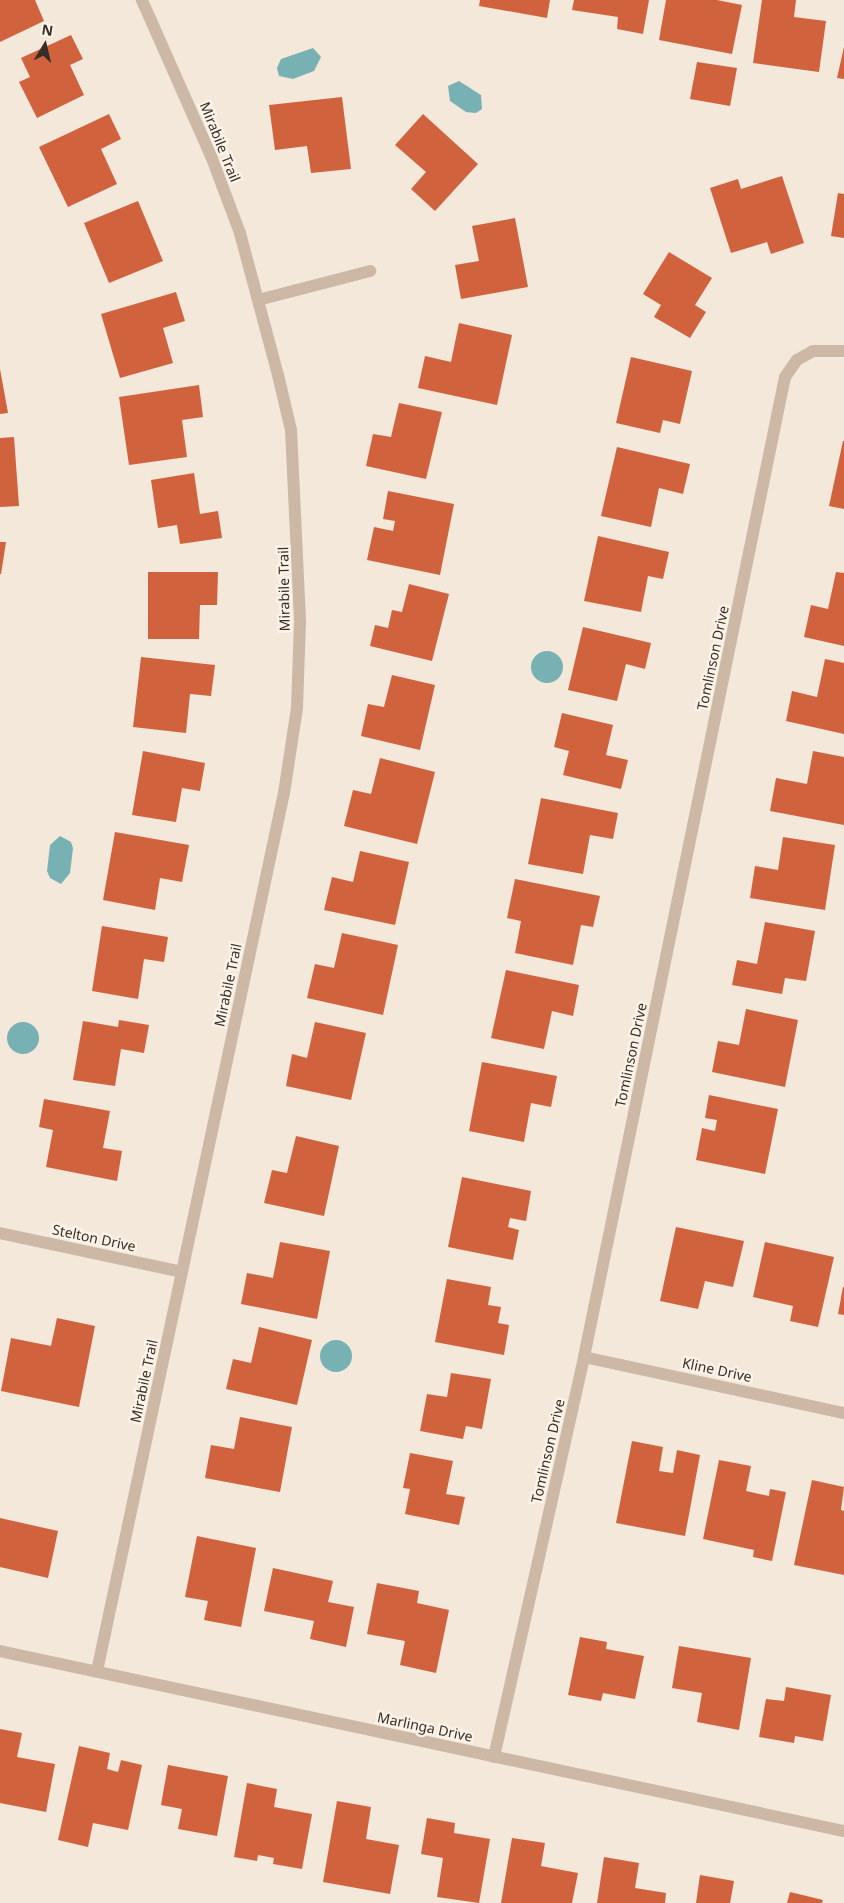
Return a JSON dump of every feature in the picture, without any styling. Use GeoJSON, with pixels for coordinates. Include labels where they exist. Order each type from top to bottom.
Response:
{"type":"FeatureCollection","features":[{"type":"Feature","properties":{"kind":"street","name":"Mirabile Trail"},"geometry":{"type":"LineString","coordinates":[[97,1671],[276,834],[297,708],[300,620],[291,430],[258,300],[240,233],[211,156],[142,0]]}},
{"type":"Feature","properties":{"kind":"street"},"geometry":{"type":"LineString","coordinates":[[258,300],[370,271]]}},
{"type":"Feature","properties":{"kind":"street","name":"Tomlinson Drive"},"geometry":{"type":"LineString","coordinates":[[494,1757],[584,1357],[785,377],[797,360],[813,351],[844,351]]}},
{"type":"Feature","properties":{"kind":"street","name":"Stelton Drive"},"geometry":{"type":"LineString","coordinates":[[0,1233],[182,1272]]}},
{"type":"Feature","properties":{"kind":"street","name":"Kline Drive"},"geometry":{"type":"LineString","coordinates":[[584,1357],[844,1413]]}},
{"type":"Feature","properties":{"kind":"street","name":"Marlinga Drive"},"geometry":{"type":"LineString","coordinates":[[0,1651],[844,1831]]}},
{"type":"Feature","properties":{"kind":"water"},"geometry":{"type":"Polygon","coordinates":[[[313,48],[321,57],[314,71],[293,79],[279,76],[277,68],[281,59],[313,48]]]}},
{"type":"Feature","properties":{"kind":"water"},"geometry":{"type":"Polygon","coordinates":[[[459,81],[481,95],[482,109],[476,113],[466,112],[450,101],[448,86],[459,81]]]}},
{"type":"Feature","properties":{"kind":"water"},"geometry":{"type":"Polygon","coordinates":[[[547,651],[559,655],[563,667],[559,679],[547,683],[535,679],[531,667],[535,655],[547,651]]]}},
{"type":"Feature","properties":{"kind":"water"},"geometry":{"type":"Polygon","coordinates":[[[60,836],[71,842],[73,848],[70,873],[61,884],[50,878],[47,871],[50,845],[60,836]]]}},
{"type":"Feature","properties":{"kind":"water"},"geometry":{"type":"Polygon","coordinates":[[[23,1022],[29,1023],[34,1027],[38,1032],[38,1044],[34,1049],[29,1053],[23,1054],[17,1053],[12,1049],[8,1044],[7,1038],[8,1032],[12,1027],[17,1023],[23,1022]]]}},
{"type":"Feature","properties":{"kind":"water"},"geometry":{"type":"Polygon","coordinates":[[[336,1340],[342,1341],[347,1345],[351,1350],[351,1362],[347,1367],[342,1371],[336,1372],[330,1371],[325,1367],[321,1362],[320,1356],[321,1350],[325,1345],[330,1341],[336,1340]]]}},
{"type":"Feature","properties":{"kind":"building"},"geometry":{"type":"Polygon","coordinates":[[[0,0],[35,0],[44,21],[0,42],[0,0]]]}},
{"type":"Feature","properties":{"kind":"building"},"geometry":{"type":"Polygon","coordinates":[[[480,0],[550,0],[547,18],[479,6],[480,0]]]}},
{"type":"Feature","properties":{"kind":"building"},"geometry":{"type":"Polygon","coordinates":[[[574,0],[649,0],[643,34],[617,29],[618,17],[572,10],[574,0]]]}},
{"type":"Feature","properties":{"kind":"building"},"geometry":{"type":"Polygon","coordinates":[[[666,0],[717,0],[742,5],[732,54],[659,40],[666,0]]]}},
{"type":"Feature","properties":{"kind":"building"},"geometry":{"type":"Polygon","coordinates":[[[762,0],[796,0],[794,17],[826,21],[819,72],[753,63],[762,0]]]}},
{"type":"Feature","properties":{"kind":"building"},"geometry":{"type":"Polygon","coordinates":[[[71,35],[83,59],[70,65],[84,95],[37,118],[19,82],[30,77],[21,58],[71,35]]]}},
{"type":"Feature","properties":{"kind":"building"},"geometry":{"type":"Polygon","coordinates":[[[844,47],[844,79],[837,78],[844,47]]]}},
{"type":"Feature","properties":{"kind":"building"},"geometry":{"type":"Polygon","coordinates":[[[697,62],[737,68],[730,106],[690,99],[697,62]]]}},
{"type":"Feature","properties":{"kind":"building"},"geometry":{"type":"Polygon","coordinates":[[[342,97],[351,169],[311,173],[307,146],[275,150],[269,105],[342,97]]]}},
{"type":"Feature","properties":{"kind":"building"},"geometry":{"type":"Polygon","coordinates":[[[109,114],[121,139],[101,149],[117,184],[68,207],[39,147],[109,114]]]}},
{"type":"Feature","properties":{"kind":"building"},"geometry":{"type":"Polygon","coordinates":[[[423,114],[478,164],[435,211],[411,189],[426,172],[395,145],[423,114]]]}},
{"type":"Feature","properties":{"kind":"building"},"geometry":{"type":"Polygon","coordinates":[[[782,176],[804,243],[771,254],[767,242],[731,253],[710,188],[738,179],[741,189],[782,176]]]}},
{"type":"Feature","properties":{"kind":"building"},"geometry":{"type":"Polygon","coordinates":[[[838,193],[844,194],[844,238],[831,236],[838,193]]]}},
{"type":"Feature","properties":{"kind":"building"},"geometry":{"type":"Polygon","coordinates":[[[138,201],[163,261],[109,283],[84,223],[138,201]]]}},
{"type":"Feature","properties":{"kind":"building"},"geometry":{"type":"Polygon","coordinates":[[[515,218],[528,287],[461,299],[455,265],[479,261],[472,226],[515,218]]]}},
{"type":"Feature","properties":{"kind":"building"},"geometry":{"type":"Polygon","coordinates":[[[669,252],[712,278],[695,305],[706,312],[690,338],[654,317],[661,305],[643,294],[669,252]]]}},
{"type":"Feature","properties":{"kind":"building"},"geometry":{"type":"Polygon","coordinates":[[[176,292],[185,321],[163,328],[173,363],[120,378],[101,314],[176,292]]]}},
{"type":"Feature","properties":{"kind":"building"},"geometry":{"type":"Polygon","coordinates":[[[459,323],[512,335],[497,405],[418,388],[425,356],[451,362],[459,323]]]}},
{"type":"Feature","properties":{"kind":"building"},"geometry":{"type":"Polygon","coordinates":[[[631,357],[692,371],[680,424],[663,420],[660,433],[616,423],[631,357]]]}},
{"type":"Feature","properties":{"kind":"building"},"geometry":{"type":"Polygon","coordinates":[[[0,369],[8,413],[0,414],[0,369]]]}},
{"type":"Feature","properties":{"kind":"building"},"geometry":{"type":"Polygon","coordinates":[[[199,385],[203,417],[182,420],[187,457],[129,465],[119,397],[199,385]]]}},
{"type":"Feature","properties":{"kind":"building"},"geometry":{"type":"Polygon","coordinates":[[[399,403],[442,412],[426,479],[366,466],[373,434],[391,437],[399,403]]]}},
{"type":"Feature","properties":{"kind":"building"},"geometry":{"type":"Polygon","coordinates":[[[14,437],[19,506],[0,507],[0,438],[14,437]]]}},
{"type":"Feature","properties":{"kind":"building"},"geometry":{"type":"Polygon","coordinates":[[[844,441],[844,509],[829,506],[844,441]]]}},
{"type":"Feature","properties":{"kind":"building"},"geometry":{"type":"Polygon","coordinates":[[[617,447],[690,464],[683,494],[659,488],[651,527],[601,516],[617,447]]]}},
{"type":"Feature","properties":{"kind":"building"},"geometry":{"type":"Polygon","coordinates":[[[194,473],[200,514],[218,511],[222,538],[180,544],[177,525],[158,528],[151,480],[194,473]]]}},
{"type":"Feature","properties":{"kind":"building"},"geometry":{"type":"Polygon","coordinates":[[[388,491],[454,504],[440,575],[367,560],[374,527],[393,531],[395,521],[383,519],[388,491]]]}},
{"type":"Feature","properties":{"kind":"building"},"geometry":{"type":"Polygon","coordinates":[[[598,536],[669,552],[663,579],[648,576],[641,612],[584,601],[598,536]]]}},
{"type":"Feature","properties":{"kind":"building"},"geometry":{"type":"Polygon","coordinates":[[[0,542],[6,542],[1,574],[0,574],[0,542]]]}},
{"type":"Feature","properties":{"kind":"building"},"geometry":{"type":"Polygon","coordinates":[[[148,572],[218,572],[217,605],[200,605],[199,639],[148,639],[148,572]]]}},
{"type":"Feature","properties":{"kind":"building"},"geometry":{"type":"Polygon","coordinates":[[[836,572],[844,573],[844,646],[804,637],[811,605],[828,609],[836,572]]]}},
{"type":"Feature","properties":{"kind":"building"},"geometry":{"type":"Polygon","coordinates":[[[409,584],[449,594],[432,661],[370,646],[375,625],[388,628],[392,610],[402,612],[409,584]]]}},
{"type":"Feature","properties":{"kind":"building"},"geometry":{"type":"Polygon","coordinates":[[[583,627],[651,643],[645,669],[626,664],[617,701],[568,690],[583,627]]]}},
{"type":"Feature","properties":{"kind":"building"},"geometry":{"type":"Polygon","coordinates":[[[141,657],[215,665],[211,696],[190,694],[186,733],[133,727],[141,657]]]}},
{"type":"Feature","properties":{"kind":"building"},"geometry":{"type":"Polygon","coordinates":[[[825,659],[844,663],[844,734],[786,721],[792,691],[817,697],[825,659]]]}},
{"type":"Feature","properties":{"kind":"building"},"geometry":{"type":"Polygon","coordinates":[[[392,675],[435,685],[420,750],[361,736],[368,704],[384,707],[392,675]]]}},
{"type":"Feature","properties":{"kind":"building"},"geometry":{"type":"Polygon","coordinates":[[[562,713],[613,725],[606,755],[628,760],[621,789],[563,775],[569,751],[554,747],[562,713]]]}},
{"type":"Feature","properties":{"kind":"building"},"geometry":{"type":"Polygon","coordinates":[[[143,751],[205,763],[200,791],[182,788],[176,822],[132,815],[143,751]]]}},
{"type":"Feature","properties":{"kind":"building"},"geometry":{"type":"Polygon","coordinates":[[[813,751],[844,757],[844,825],[770,811],[776,778],[807,784],[813,751]]]}},
{"type":"Feature","properties":{"kind":"building"},"geometry":{"type":"Polygon","coordinates":[[[380,758],[435,772],[417,844],[344,826],[353,790],[371,794],[380,758]]]}},
{"type":"Feature","properties":{"kind":"building"},"geometry":{"type":"Polygon","coordinates":[[[541,798],[618,813],[613,839],[590,835],[583,874],[528,864],[541,798]]]}},
{"type":"Feature","properties":{"kind":"building"},"geometry":{"type":"Polygon","coordinates":[[[115,832],[189,845],[182,882],[160,878],[155,910],[103,900],[115,832]]]}},
{"type":"Feature","properties":{"kind":"building"},"geometry":{"type":"Polygon","coordinates":[[[783,837],[835,845],[825,910],[750,898],[755,866],[778,870],[783,837]]]}},
{"type":"Feature","properties":{"kind":"building"},"geometry":{"type":"Polygon","coordinates":[[[360,851],[409,862],[395,925],[324,910],[332,877],[353,882],[360,851]]]}},
{"type":"Feature","properties":{"kind":"building"},"geometry":{"type":"Polygon","coordinates":[[[515,879],[600,896],[593,927],[581,925],[573,965],[515,953],[521,921],[507,918],[515,879]]]}},
{"type":"Feature","properties":{"kind":"building"},"geometry":{"type":"Polygon","coordinates":[[[765,922],[815,931],[806,981],[785,978],[782,994],[732,985],[737,960],[757,964],[765,922]]]}},
{"type":"Feature","properties":{"kind":"building"},"geometry":{"type":"Polygon","coordinates":[[[102,926],[168,937],[164,962],[144,959],[138,999],[92,991],[102,926]]]}},
{"type":"Feature","properties":{"kind":"building"},"geometry":{"type":"Polygon","coordinates":[[[342,933],[398,945],[383,1015],[307,998],[315,964],[334,968],[342,933]]]}},
{"type":"Feature","properties":{"kind":"building"},"geometry":{"type":"Polygon","coordinates":[[[506,970],[579,985],[573,1016],[552,1011],[544,1049],[491,1038],[506,970]]]}},
{"type":"Feature","properties":{"kind":"building"},"geometry":{"type":"Polygon","coordinates":[[[746,1009],[798,1020],[785,1087],[712,1072],[718,1041],[739,1045],[746,1009]]]}},
{"type":"Feature","properties":{"kind":"building"},"geometry":{"type":"Polygon","coordinates":[[[119,1020],[149,1025],[144,1053],[121,1049],[115,1086],[73,1080],[83,1021],[118,1027],[119,1020]]]}},
{"type":"Feature","properties":{"kind":"building"},"geometry":{"type":"Polygon","coordinates":[[[315,1022],[366,1033],[351,1100],[286,1086],[292,1054],[307,1058],[315,1022]]]}},
{"type":"Feature","properties":{"kind":"building"},"geometry":{"type":"Polygon","coordinates":[[[482,1062],[557,1076],[551,1107],[531,1103],[524,1142],[469,1131],[482,1062]]]}},
{"type":"Feature","properties":{"kind":"building"},"geometry":{"type":"Polygon","coordinates":[[[709,1095],[778,1109],[765,1174],[696,1160],[702,1128],[715,1131],[717,1120],[705,1118],[709,1095]]]}},
{"type":"Feature","properties":{"kind":"building"},"geometry":{"type":"Polygon","coordinates":[[[44,1099],[110,1111],[103,1148],[122,1151],[117,1181],[46,1167],[53,1130],[39,1127],[44,1099]]]}},
{"type":"Feature","properties":{"kind":"building"},"geometry":{"type":"Polygon","coordinates":[[[296,1136],[339,1146],[324,1216],[264,1203],[272,1170],[287,1173],[296,1136]]]}},
{"type":"Feature","properties":{"kind":"building"},"geometry":{"type":"Polygon","coordinates":[[[462,1177],[531,1191],[526,1221],[510,1218],[508,1227],[519,1230],[513,1260],[448,1247],[462,1177]]]}},
{"type":"Feature","properties":{"kind":"building"},"geometry":{"type":"Polygon","coordinates":[[[676,1227],[744,1241],[733,1287],[705,1281],[698,1309],[660,1301],[676,1227]]]}},
{"type":"Feature","properties":{"kind":"building"},"geometry":{"type":"Polygon","coordinates":[[[280,1242],[330,1251],[317,1319],[241,1304],[247,1273],[273,1278],[280,1242]]]}},
{"type":"Feature","properties":{"kind":"building"},"geometry":{"type":"Polygon","coordinates":[[[765,1242],[834,1257],[818,1327],[790,1321],[793,1306],[753,1297],[765,1242]]]}},
{"type":"Feature","properties":{"kind":"building"},"geometry":{"type":"Polygon","coordinates":[[[447,1279],[491,1287],[488,1305],[501,1307],[498,1323],[509,1325],[504,1355],[435,1342],[447,1279]]]}},
{"type":"Feature","properties":{"kind":"building"},"geometry":{"type":"Polygon","coordinates":[[[844,1287],[844,1315],[838,1314],[844,1287]]]}},
{"type":"Feature","properties":{"kind":"building"},"geometry":{"type":"Polygon","coordinates":[[[57,1318],[95,1326],[79,1407],[1,1391],[11,1338],[51,1346],[57,1318]]]}},
{"type":"Feature","properties":{"kind":"building"},"geometry":{"type":"Polygon","coordinates":[[[259,1327],[312,1340],[297,1405],[226,1389],[233,1359],[251,1363],[259,1327]]]}},
{"type":"Feature","properties":{"kind":"building"},"geometry":{"type":"Polygon","coordinates":[[[451,1373],[491,1379],[482,1429],[466,1426],[463,1439],[420,1431],[427,1394],[447,1397],[451,1373]]]}},
{"type":"Feature","properties":{"kind":"building"},"geometry":{"type":"Polygon","coordinates":[[[240,1417],[292,1427],[280,1492],[205,1478],[211,1445],[234,1449],[240,1417]]]}},
{"type":"Feature","properties":{"kind":"building"},"geometry":{"type":"Polygon","coordinates":[[[632,1441],[663,1447],[659,1471],[673,1473],[677,1450],[700,1455],[685,1536],[616,1523],[632,1441]]]}},
{"type":"Feature","properties":{"kind":"building"},"geometry":{"type":"Polygon","coordinates":[[[410,1453],[453,1461],[446,1494],[465,1497],[459,1525],[405,1514],[410,1489],[403,1488],[410,1453]]]}},
{"type":"Feature","properties":{"kind":"building"},"geometry":{"type":"Polygon","coordinates":[[[719,1460],[751,1466],[746,1491],[769,1496],[770,1489],[786,1492],[772,1561],[753,1557],[754,1550],[703,1539],[719,1460]]]}},
{"type":"Feature","properties":{"kind":"building"},"geometry":{"type":"Polygon","coordinates":[[[812,1480],[844,1487],[841,1510],[844,1511],[844,1575],[794,1565],[812,1480]]]}},
{"type":"Feature","properties":{"kind":"building"},"geometry":{"type":"Polygon","coordinates":[[[0,1518],[58,1531],[48,1578],[0,1567],[0,1518]]]}},
{"type":"Feature","properties":{"kind":"building"},"geometry":{"type":"Polygon","coordinates":[[[197,1536],[256,1548],[241,1627],[204,1620],[208,1601],[185,1597],[197,1536]]]}},
{"type":"Feature","properties":{"kind":"building"},"geometry":{"type":"Polygon","coordinates":[[[273,1568],[333,1581],[328,1602],[354,1607],[346,1647],[310,1639],[314,1621],[264,1611],[273,1568]]]}},
{"type":"Feature","properties":{"kind":"building"},"geometry":{"type":"Polygon","coordinates":[[[377,1583],[419,1591],[417,1603],[449,1610],[436,1673],[400,1665],[405,1641],[367,1634],[377,1583]]]}},
{"type":"Feature","properties":{"kind":"building"},"geometry":{"type":"Polygon","coordinates":[[[580,1637],[607,1642],[606,1649],[644,1656],[635,1699],[603,1693],[601,1701],[568,1695],[580,1637]]]}},
{"type":"Feature","properties":{"kind":"building"},"geometry":{"type":"Polygon","coordinates":[[[679,1646],[751,1658],[739,1730],[697,1722],[702,1693],[672,1688],[679,1646]]]}},
{"type":"Feature","properties":{"kind":"building"},"geometry":{"type":"Polygon","coordinates":[[[786,1687],[831,1695],[823,1741],[795,1736],[794,1743],[759,1737],[766,1699],[784,1701],[786,1687]]]}},
{"type":"Feature","properties":{"kind":"building"},"geometry":{"type":"Polygon","coordinates":[[[0,1729],[22,1733],[17,1757],[55,1764],[46,1812],[0,1803],[0,1729]]]}},
{"type":"Feature","properties":{"kind":"building"},"geometry":{"type":"Polygon","coordinates":[[[79,1746],[110,1753],[107,1769],[118,1772],[121,1760],[142,1765],[128,1830],[93,1823],[88,1847],[58,1840],[79,1746]]]}},
{"type":"Feature","properties":{"kind":"building"},"geometry":{"type":"Polygon","coordinates":[[[168,1765],[228,1776],[217,1836],[178,1829],[182,1809],[161,1805],[168,1765]]]}},
{"type":"Feature","properties":{"kind":"building"},"geometry":{"type":"Polygon","coordinates":[[[247,1783],[277,1789],[274,1807],[312,1814],[302,1869],[273,1864],[274,1858],[258,1855],[257,1861],[234,1857],[247,1783]]]}},
{"type":"Feature","properties":{"kind":"building"},"geometry":{"type":"Polygon","coordinates":[[[337,1801],[371,1807],[366,1839],[399,1845],[390,1894],[323,1882],[337,1801]]]}},
{"type":"Feature","properties":{"kind":"building"},"geometry":{"type":"Polygon","coordinates":[[[427,1818],[455,1823],[454,1833],[490,1839],[479,1903],[437,1897],[443,1858],[421,1854],[427,1818]]]}},
{"type":"Feature","properties":{"kind":"building"},"geometry":{"type":"Polygon","coordinates":[[[512,1838],[545,1843],[541,1866],[578,1873],[572,1903],[501,1903],[512,1838]]]}},
{"type":"Feature","properties":{"kind":"building"},"geometry":{"type":"Polygon","coordinates":[[[604,1857],[639,1863],[635,1888],[666,1893],[665,1903],[597,1903],[604,1857]]]}},
{"type":"Feature","properties":{"kind":"building"},"geometry":{"type":"Polygon","coordinates":[[[700,1875],[734,1881],[730,1903],[696,1903],[700,1875]]]}},
{"type":"Feature","properties":{"kind":"building"},"geometry":{"type":"Polygon","coordinates":[[[790,1892],[823,1900],[822,1903],[787,1903],[790,1892]]]}}]}
